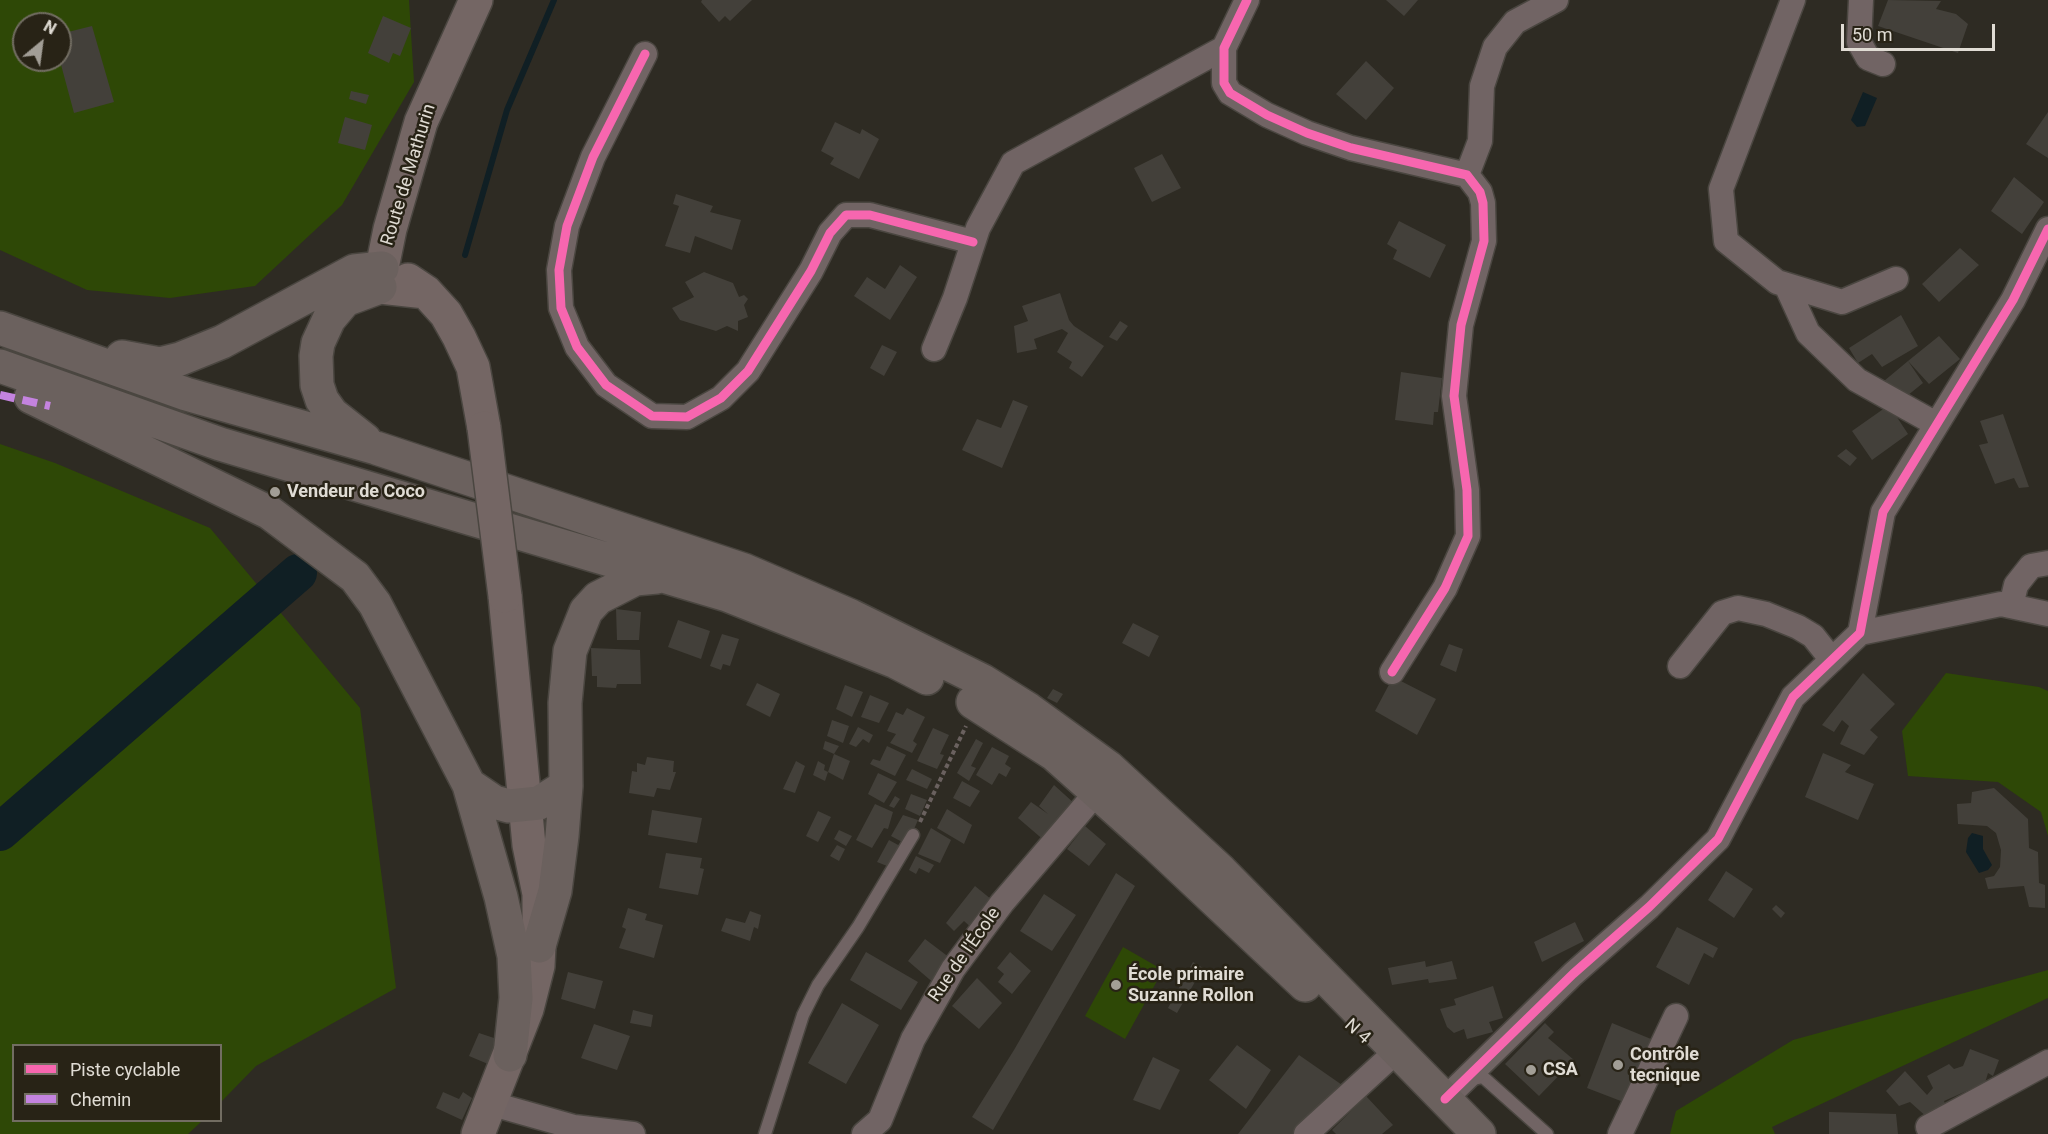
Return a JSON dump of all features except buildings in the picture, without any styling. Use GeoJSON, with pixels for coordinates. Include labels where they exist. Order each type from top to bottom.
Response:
{"type":"FeatureCollection","features":[{"type":"Feature","properties":{"kind":"highway"},"geometry":{"type":"LineString","coordinates":[[0,322],[136,361],[160,364],[180,359],[222,342],[354,271],[381,278]]}},
{"type":"Feature","properties":{"kind":"highway"},"geometry":{"type":"LineString","coordinates":[[376,448],[327,407],[317,385],[315,368],[318,343],[329,320],[345,300],[381,278]]}},
{"type":"Feature","properties":{"kind":"highway","name":"N 4"},"geometry":{"type":"LineString","coordinates":[[0,328],[186,394],[376,448],[744,570],[851,616],[982,681],[1028,709],[1108,767],[1454,1091],[1479,1134]]}},
{"type":"Feature","properties":{"kind":"highway","name":"N 4"},"geometry":{"type":"LineString","coordinates":[[0,366],[220,444],[657,577],[727,596],[896,662],[977,704],[1054,754],[1156,845],[1247,934],[1388,1059],[1463,1134]]}},
{"type":"Feature","properties":{"kind":"highway"},"geometry":{"type":"LineString","coordinates":[[0,381],[270,513],[355,577],[375,604],[402,653],[469,785],[507,922],[516,975],[510,1054]]}},
{"type":"Feature","properties":{"kind":"highway"},"geometry":{"type":"LineString","coordinates":[[539,946],[555,891],[566,786],[566,685],[570,651],[577,628],[586,611],[598,598],[635,579],[657,577]]}},
{"type":"Feature","properties":{"kind":"highway"},"geometry":{"type":"LineString","coordinates":[[469,785],[494,802],[526,806],[554,796],[566,786]]}},
{"type":"Feature","properties":{"kind":"main road","name":"Route de Mathurin"},"geometry":{"type":"LineString","coordinates":[[381,278],[390,229],[421,122],[476,0]]}},
{"type":"Feature","properties":{"kind":"main road"},"geometry":{"type":"LineString","coordinates":[[381,278],[426,292],[446,314],[473,367],[484,428],[505,597],[530,845],[539,894],[538,966],[527,1009],[478,1134]]}},
{"type":"Feature","properties":{"kind":"main road"},"geometry":{"type":"LineString","coordinates":[[507,922],[530,845]]}},
{"type":"Feature","properties":{"kind":"street"},"geometry":{"type":"LineString","coordinates":[[1247,0],[1224,48],[1224,83],[1230,93],[1267,115],[1351,147],[1467,175],[1480,192],[1483,203],[1484,241],[1461,325],[1454,396],[1467,490],[1468,536],[1445,588],[1392,672]]}},
{"type":"Feature","properties":{"kind":"street"},"geometry":{"type":"LineString","coordinates":[[1467,175],[1480,141],[1482,86],[1496,47],[1515,22],[1556,0]]}},
{"type":"Feature","properties":{"kind":"street"},"geometry":{"type":"LineString","coordinates":[[1792,0],[1721,189],[1726,241],[1777,282],[1842,302],[1896,279]]}},
{"type":"Feature","properties":{"kind":"street"},"geometry":{"type":"LineString","coordinates":[[1861,0],[1859,42],[1868,58],[1883,64]]}},
{"type":"Feature","properties":{"kind":"street"},"geometry":{"type":"LineString","coordinates":[[934,348],[973,242],[1013,163],[1224,48]]}},
{"type":"Feature","properties":{"kind":"street"},"geometry":{"type":"LineString","coordinates":[[645,54],[589,168],[567,226],[559,270],[561,308],[577,346],[606,385],[651,416],[687,417],[721,398],[748,371],[812,271],[830,233],[846,215],[870,215],[973,242]]}},
{"type":"Feature","properties":{"kind":"street"},"geometry":{"type":"LineString","coordinates":[[1860,633],[1883,512],[2013,300],[2048,229]]}},
{"type":"Feature","properties":{"kind":"street"},"geometry":{"type":"LineString","coordinates":[[1786,285],[1808,333],[1857,380],[1936,424]]}},
{"type":"Feature","properties":{"kind":"street"},"geometry":{"type":"LineString","coordinates":[[2011,606],[2016,585],[2031,566],[2048,563]]}},
{"type":"Feature","properties":{"kind":"street"},"geometry":{"type":"LineString","coordinates":[[1454,1091],[1573,974],[1718,839],[1793,697],[1860,633],[2001,604],[2048,614]]}},
{"type":"Feature","properties":{"kind":"street"},"geometry":{"type":"LineString","coordinates":[[1680,666],[1722,613],[1738,608],[1766,614],[1798,627],[1814,636],[1832,660]]}},
{"type":"Feature","properties":{"kind":"street","name":"Rue de l'École"},"geometry":{"type":"LineString","coordinates":[[864,1134],[880,1120],[913,1039],[952,969],[1002,903],[1096,793]]}},
{"type":"Feature","properties":{"kind":"street"},"geometry":{"type":"LineString","coordinates":[[1620,1134],[1676,1016]]}},
{"type":"Feature","properties":{"kind":"street"},"geometry":{"type":"LineString","coordinates":[[1306,1134],[1388,1059]]}},
{"type":"Feature","properties":{"kind":"street"},"geometry":{"type":"LineString","coordinates":[[1928,1127],[2048,1062]]}},
{"type":"Feature","properties":{"kind":"street"},"geometry":{"type":"LineString","coordinates":[[489,1103],[574,1127],[633,1134]]}},
{"type":"Feature","properties":{"kind":"lane"},"geometry":{"type":"LineString","coordinates":[[765,1134],[803,1015],[818,985],[858,927],[913,835]]}},
{"type":"Feature","properties":{"kind":"lane"},"geometry":{"type":"LineString","coordinates":[[1454,1091],[1483,1077],[1547,1134]]}},
{"type":"Feature","properties":{"kind":"path"},"geometry":{"type":"LineString","coordinates":[[913,835],[977,704]]}},
{"type":"Feature","properties":{"kind":"green space"},"geometry":{"type":"Polygon","coordinates":[[[0,0],[409,0],[414,82],[342,205],[255,286],[170,298],[87,290],[0,250],[0,0]]]}},
{"type":"Feature","properties":{"kind":"green space"},"geometry":{"type":"Polygon","coordinates":[[[0,444],[55,463],[210,528],[360,708],[396,988],[256,1066],[222,1101],[222,1044],[12,1044],[12,1122],[201,1122],[188,1134],[0,1134],[0,444]]]}},
{"type":"Feature","properties":{"kind":"green space"},"geometry":{"type":"Polygon","coordinates":[[[1946,673],[2039,687],[2048,691],[2048,836],[2041,812],[1998,782],[1908,776],[1902,731],[1946,673]]]}},
{"type":"Feature","properties":{"kind":"green space"},"geometry":{"type":"Polygon","coordinates":[[[1123,947],[1163,970],[1125,1039],[1085,1016],[1123,947]]]}},
{"type":"Feature","properties":{"kind":"green space"},"geometry":{"type":"Polygon","coordinates":[[[2048,970],[2048,998],[1772,1127],[1775,1134],[1670,1134],[1676,1111],[1793,1040],[2048,970]]]}},
{"type":"Feature","properties":{"kind":"shaded area"},"geometry":{"type":"Polygon","coordinates":[[[1863,92],[1877,98],[1865,126],[1857,127],[1851,120],[1863,92]]]}},
{"type":"Feature","properties":{"kind":"shaded area"},"geometry":{"type":"Polygon","coordinates":[[[1972,833],[1983,836],[1983,849],[1992,865],[1988,870],[1979,873],[1966,852],[1968,838],[1972,833]]]}},
{"type":"Feature","properties":{"kind":"waterway"},"geometry":{"type":"LineString","coordinates":[[465,255],[507,110],[554,0]]}},
{"type":"Feature","properties":{"kind":"waterway"},"geometry":{"type":"LineString","coordinates":[[0,832],[298,573]]}},
{"type":"Feature","properties":{"kind":"marked path"},"geometry":{"type":"LineString","coordinates":[[0,395],[50,406]]}},
{"type":"Feature","properties":{"kind":"cycle path"},"geometry":{"type":"LineString","coordinates":[[1247,0],[1224,48],[1224,83],[1230,93],[1267,115],[1307,133],[1351,148],[1467,175],[1480,192],[1483,203],[1484,241],[1461,325],[1454,396],[1467,490],[1468,536],[1445,588],[1392,672]]}},
{"type":"Feature","properties":{"kind":"cycle path"},"geometry":{"type":"LineString","coordinates":[[645,54],[593,157],[567,226],[559,270],[561,308],[577,347],[606,385],[652,416],[687,417],[721,398],[748,371],[811,271],[830,233],[846,215],[870,215],[973,242]]}},
{"type":"Feature","properties":{"kind":"cycle path"},"geometry":{"type":"LineString","coordinates":[[1445,1099],[1573,974],[1649,907],[1718,839],[1793,697],[1860,633],[1883,512],[2013,300],[2048,229]]}},
{"type":"Feature","properties":{"kind":"place","name":"Vendeur de Coco"},"geometry":{"type":"Point","coordinates":[275,492]}},
{"type":"Feature","properties":{"kind":"place","name":"École primaire Suzanne Rollon"},"geometry":{"type":"Point","coordinates":[1116,985]}},
{"type":"Feature","properties":{"kind":"place","name":"Contrôle tecnique"},"geometry":{"type":"Point","coordinates":[1618,1065]}},
{"type":"Feature","properties":{"kind":"place","name":"CSA"},"geometry":{"type":"Point","coordinates":[1531,1070]}}]}
